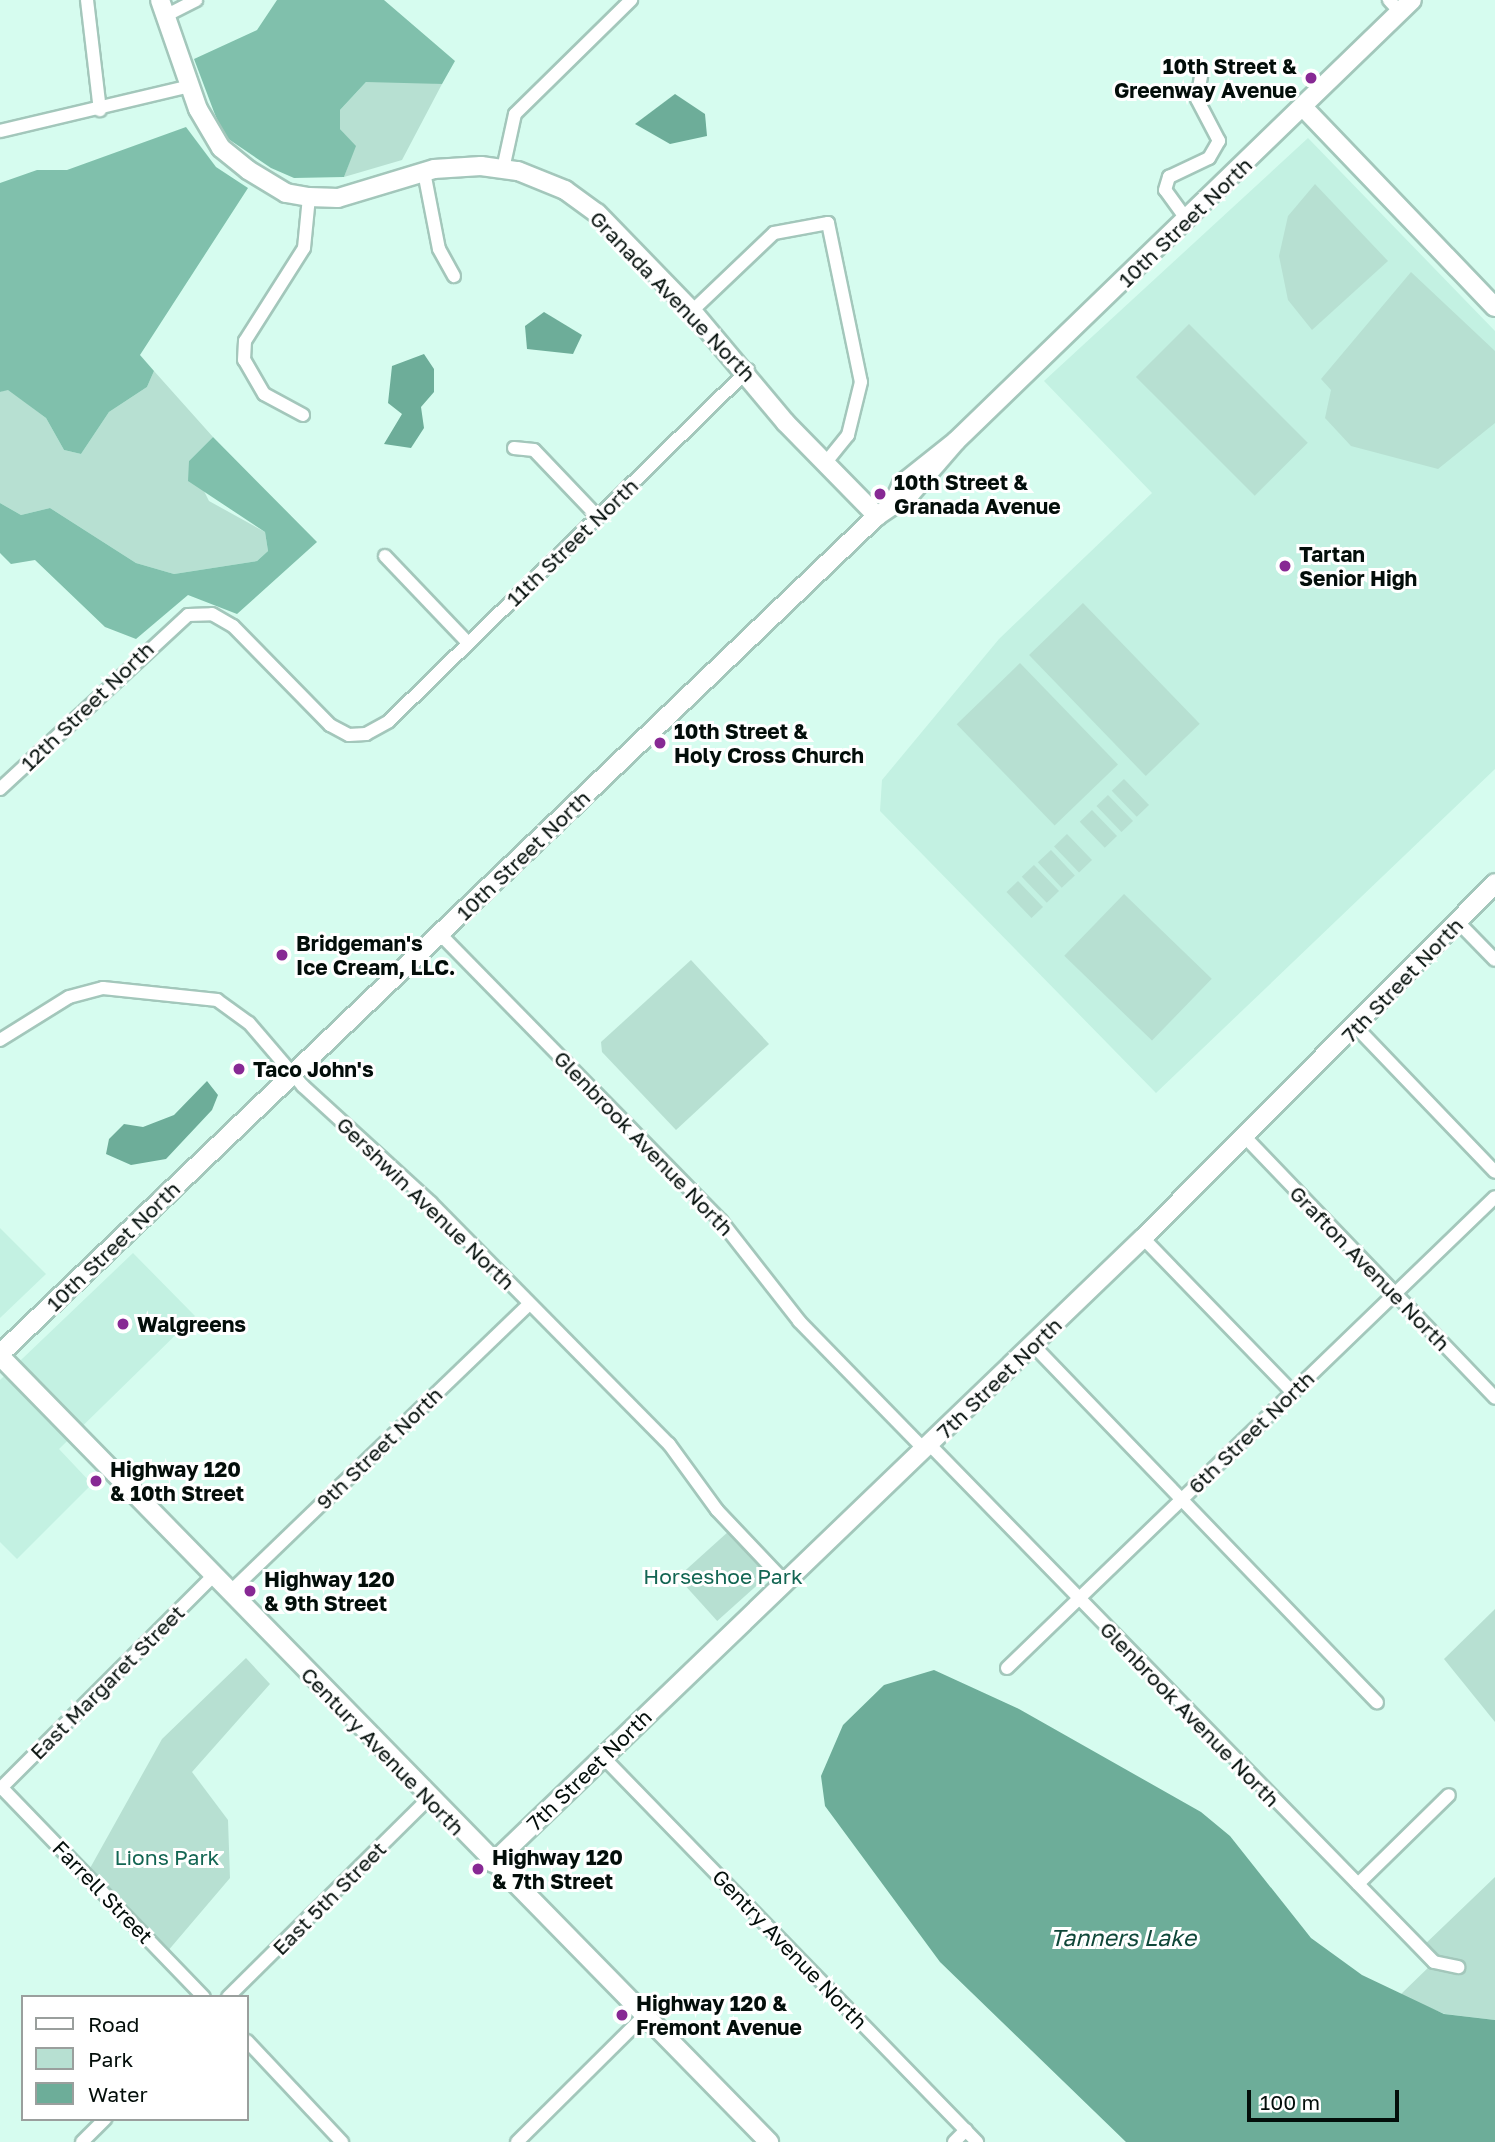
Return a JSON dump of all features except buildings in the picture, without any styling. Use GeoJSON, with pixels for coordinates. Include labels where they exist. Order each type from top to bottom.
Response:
{"type":"FeatureCollection","features":[{"type":"Feature","properties":{"kind":"main road","name":"10th Street North"},"geometry":{"type":"LineString","coordinates":[[0,1355],[895,500],[902,484],[956,441],[1187,220],[1405,3]]}},
{"type":"Feature","properties":{"kind":"main road","name":"Granada Avenue North"},"geometry":{"type":"LineString","coordinates":[[162,8],[190,86],[220,148],[286,193],[338,198],[424,172],[503,169],[565,190],[597,213],[748,370],[825,463],[877,516]]}},
{"type":"Feature","properties":{"kind":"main road"},"geometry":{"type":"LineString","coordinates":[[1303,107],[1495,307]]}},
{"type":"Feature","properties":{"kind":"main road","name":"7th Street North"},"geometry":{"type":"LineString","coordinates":[[493,1863],[928,1448],[1143,1238],[1357,1028],[1495,883]]}},
{"type":"Feature","properties":{"kind":"main road","name":"Century Avenue North"},"geometry":{"type":"LineString","coordinates":[[0,1355],[429,1798],[769,2142]]}},
{"type":"Feature","properties":{"kind":"street"},"geometry":{"type":"LineString","coordinates":[[87,0],[100,110]]}},
{"type":"Feature","properties":{"kind":"street"},"geometry":{"type":"LineString","coordinates":[[162,8],[195,0]]}},
{"type":"Feature","properties":{"kind":"street"},"geometry":{"type":"LineString","coordinates":[[503,169],[516,114],[631,0]]}},
{"type":"Feature","properties":{"kind":"street"},"geometry":{"type":"LineString","coordinates":[[1187,220],[1165,190],[1169,177],[1209,159],[1219,141],[1197,99],[1202,71]]}},
{"type":"Feature","properties":{"kind":"street"},"geometry":{"type":"LineString","coordinates":[[0,131],[100,110],[190,86]]}},
{"type":"Feature","properties":{"kind":"street"},"geometry":{"type":"LineString","coordinates":[[424,172],[439,249],[454,276]]}},
{"type":"Feature","properties":{"kind":"street"},"geometry":{"type":"LineString","coordinates":[[303,415],[264,394],[244,360],[246,341],[304,248],[309,197]]}},
{"type":"Feature","properties":{"kind":"street"},"geometry":{"type":"LineString","coordinates":[[692,312],[774,233],[828,223],[861,382],[848,435],[825,463]]}},
{"type":"Feature","properties":{"kind":"street","name":"11th Street North"},"geometry":{"type":"LineString","coordinates":[[175,624],[212,614],[233,626],[330,725],[349,735],[366,734],[397,714],[748,370]]}},
{"type":"Feature","properties":{"kind":"street"},"geometry":{"type":"LineString","coordinates":[[514,448],[534,450],[597,516]]}},
{"type":"Feature","properties":{"kind":"street"},"geometry":{"type":"LineString","coordinates":[[385,556],[468,643]]}},
{"type":"Feature","properties":{"kind":"street","name":"12th Street North"},"geometry":{"type":"LineString","coordinates":[[0,789],[175,624]]}},
{"type":"Feature","properties":{"kind":"street"},"geometry":{"type":"LineString","coordinates":[[1457,921],[1495,960]]}},
{"type":"Feature","properties":{"kind":"street","name":"Glenbrook Avenue North"},"geometry":{"type":"LineString","coordinates":[[440,934],[721,1221],[799,1321],[928,1448],[1437,1964],[1458,1967]]}},
{"type":"Feature","properties":{"kind":"street","name":"Gershwin Avenue North"},"geometry":{"type":"LineString","coordinates":[[0,1040],[69,997],[103,988],[193,995],[217,1000],[249,1023],[294,1074],[669,1444],[717,1510],[786,1583]]}},
{"type":"Feature","properties":{"kind":"street"},"geometry":{"type":"LineString","coordinates":[[1357,1028],[1495,1172]]}},
{"type":"Feature","properties":{"kind":"street","name":"Grafton Avenue North"},"geometry":{"type":"LineString","coordinates":[[1245,1138],[1495,1398]]}},
{"type":"Feature","properties":{"kind":"street","name":"6th Street North"},"geometry":{"type":"LineString","coordinates":[[1007,1668],[1495,1197]]}},
{"type":"Feature","properties":{"kind":"street"},"geometry":{"type":"LineString","coordinates":[[1143,1238],[1293,1393]]}},
{"type":"Feature","properties":{"kind":"street","name":"9th Street North"},"geometry":{"type":"LineString","coordinates":[[229,1593],[529,1304]]}},
{"type":"Feature","properties":{"kind":"street"},"geometry":{"type":"LineString","coordinates":[[1033,1345],[1377,1702]]}},
{"type":"Feature","properties":{"kind":"street","name":"East Margaret Street"},"geometry":{"type":"LineString","coordinates":[[1,1788],[213,1576]]}},
{"type":"Feature","properties":{"kind":"street","name":"Gentry Avenue North"},"geometry":{"type":"LineString","coordinates":[[603,1757],[977,2142]]}},
{"type":"Feature","properties":{"kind":"street","name":"Farrell Street"},"geometry":{"type":"LineString","coordinates":[[1,1788],[202,1995]]}},
{"type":"Feature","properties":{"kind":"street"},"geometry":{"type":"LineString","coordinates":[[1358,1884],[1449,1795]]}},
{"type":"Feature","properties":{"kind":"street","name":"East 5th Street"},"geometry":{"type":"LineString","coordinates":[[230,1995],[429,1798]]}},
{"type":"Feature","properties":{"kind":"street"},"geometry":{"type":"LineString","coordinates":[[517,2142],[644,2016]]}},
{"type":"Feature","properties":{"kind":"street"},"geometry":{"type":"LineString","coordinates":[[248,2042],[342,2142]]}},
{"type":"Feature","properties":{"kind":"street"},"geometry":{"type":"LineString","coordinates":[[82,2142],[103,2121]]}},
{"type":"Feature","properties":{"kind":"street"},"geometry":{"type":"LineString","coordinates":[[954,2142],[966,2130]]}},
{"type":"Feature","properties":{"kind":"shaded area"},"geometry":{"type":"Polygon","coordinates":[[[277,0],[384,0],[455,61],[442,84],[366,82],[340,110],[340,129],[356,146],[344,177],[294,178],[271,168],[224,136],[214,112],[194,59],[257,30],[277,0]]]}},
{"type":"Feature","properties":{"kind":"shaded area"},"geometry":{"type":"Polygon","coordinates":[[[186,127],[216,167],[248,188],[140,355],[154,371],[147,387],[109,412],[81,454],[64,450],[46,418],[8,390],[0,392],[0,183],[37,170],[67,170],[186,127]]]}},
{"type":"Feature","properties":{"kind":"shaded area","name":"Tartan Senior High"},"geometry":{"type":"Polygon","coordinates":[[[1308,138],[1495,331],[1495,769],[1156,1093],[880,811],[882,780],[999,639],[1152,493],[1044,381],[1308,138]]]}},
{"type":"Feature","properties":{"kind":"shaded area"},"geometry":{"type":"Polygon","coordinates":[[[213,437],[317,542],[237,614],[188,595],[136,639],[105,627],[35,560],[11,564],[0,553],[0,503],[21,515],[50,508],[136,563],[174,574],[257,561],[268,551],[265,532],[188,481],[189,461],[213,437]]]}},
{"type":"Feature","properties":{"kind":"shaded area"},"geometry":{"type":"Polygon","coordinates":[[[0,1228],[46,1274],[0,1318],[0,1228]]]}},
{"type":"Feature","properties":{"kind":"shaded area"},"geometry":{"type":"Polygon","coordinates":[[[133,1253],[195,1316],[59,1449],[92,1484],[17,1559],[0,1542],[0,1380],[133,1253]]]}},
{"type":"Feature","properties":{"kind":"green space"},"geometry":{"type":"Polygon","coordinates":[[[391,79],[442,84],[402,160],[344,177],[355,146],[340,129],[340,110],[366,82],[391,79]]]}},
{"type":"Feature","properties":{"kind":"green space"},"geometry":{"type":"Polygon","coordinates":[[[1315,184],[1388,261],[1312,330],[1288,300],[1279,256],[1288,216],[1315,184]]]}},
{"type":"Feature","properties":{"kind":"green space"},"geometry":{"type":"Polygon","coordinates":[[[1411,272],[1495,351],[1495,423],[1438,469],[1351,446],[1325,418],[1331,390],[1321,379],[1411,272]]]}},
{"type":"Feature","properties":{"kind":"green space"},"geometry":{"type":"Polygon","coordinates":[[[1189,324],[1308,443],[1255,496],[1136,377],[1189,324]]]}},
{"type":"Feature","properties":{"kind":"green space"},"geometry":{"type":"Polygon","coordinates":[[[154,371],[213,437],[189,461],[209,501],[265,532],[268,551],[257,561],[174,574],[136,563],[50,508],[21,515],[0,503],[0,392],[8,389],[46,418],[64,450],[81,454],[109,412],[147,387],[154,371]]]}},
{"type":"Feature","properties":{"kind":"green space"},"geometry":{"type":"Polygon","coordinates":[[[1083,603],[1200,724],[1146,776],[1029,655],[1083,603]]]}},
{"type":"Feature","properties":{"kind":"green space"},"geometry":{"type":"Polygon","coordinates":[[[1020,663],[1118,764],[1055,826],[957,724],[1020,663]]]}},
{"type":"Feature","properties":{"kind":"green space"},"geometry":{"type":"Polygon","coordinates":[[[1124,779],[1149,805],[1137,817],[1112,791],[1124,779]]]}},
{"type":"Feature","properties":{"kind":"green space"},"geometry":{"type":"Polygon","coordinates":[[[1108,795],[1133,821],[1121,832],[1096,806],[1108,795]]]}},
{"type":"Feature","properties":{"kind":"green space"},"geometry":{"type":"Polygon","coordinates":[[[1092,810],[1117,836],[1105,848],[1080,822],[1092,810]]]}},
{"type":"Feature","properties":{"kind":"green space"},"geometry":{"type":"Polygon","coordinates":[[[1067,834],[1092,860],[1079,872],[1054,847],[1067,834]]]}},
{"type":"Feature","properties":{"kind":"green space"},"geometry":{"type":"Polygon","coordinates":[[[1051,850],[1075,876],[1062,888],[1038,862],[1051,850]]]}},
{"type":"Feature","properties":{"kind":"green space"},"geometry":{"type":"Polygon","coordinates":[[[1034,865],[1059,891],[1047,903],[1022,877],[1034,865]]]}},
{"type":"Feature","properties":{"kind":"green space"},"geometry":{"type":"Polygon","coordinates":[[[1018,881],[1043,907],[1031,918],[1006,892],[1018,881]]]}},
{"type":"Feature","properties":{"kind":"green space"},"geometry":{"type":"Polygon","coordinates":[[[1124,894],[1212,979],[1152,1041],[1064,956],[1124,894]]]}},
{"type":"Feature","properties":{"kind":"green space"},"geometry":{"type":"Polygon","coordinates":[[[691,960],[769,1044],[676,1130],[602,1052],[601,1042],[691,960]]]}},
{"type":"Feature","properties":{"kind":"green space","name":"Horseshoe Park"},"geometry":{"type":"Polygon","coordinates":[[[729,1531],[768,1575],[717,1621],[678,1577],[729,1531]]]}},
{"type":"Feature","properties":{"kind":"green space"},"geometry":{"type":"Polygon","coordinates":[[[1495,1609],[1495,1722],[1444,1659],[1495,1609]]]}},
{"type":"Feature","properties":{"kind":"green space","name":"Lions Park"},"geometry":{"type":"Polygon","coordinates":[[[246,1658],[270,1684],[192,1772],[228,1820],[230,1878],[167,1952],[89,1870],[162,1739],[246,1658]]]}},
{"type":"Feature","properties":{"kind":"green space"},"geometry":{"type":"Polygon","coordinates":[[[1495,1877],[1495,2020],[1445,2014],[1399,1996],[1434,1962],[1421,1948],[1495,1877]]]}},
{"type":"Feature","properties":{"kind":"water"},"geometry":{"type":"Polygon","coordinates":[[[675,94],[705,114],[707,136],[670,144],[635,124],[675,94]]]}},
{"type":"Feature","properties":{"kind":"water"},"geometry":{"type":"Polygon","coordinates":[[[544,312],[582,335],[573,354],[527,349],[525,326],[544,312]]]}},
{"type":"Feature","properties":{"kind":"water"},"geometry":{"type":"Polygon","coordinates":[[[424,354],[434,369],[434,392],[421,407],[424,428],[411,448],[384,444],[402,414],[388,403],[392,366],[424,354]]]}},
{"type":"Feature","properties":{"kind":"water"},"geometry":{"type":"Polygon","coordinates":[[[207,1081],[218,1095],[212,1110],[166,1159],[131,1165],[106,1154],[109,1139],[124,1124],[143,1127],[174,1115],[207,1081]]]}},
{"type":"Feature","properties":{"kind":"water","name":"Tanners Lake"},"geometry":{"type":"Polygon","coordinates":[[[934,1670],[1019,1709],[1201,1812],[1230,1836],[1311,1938],[1362,1975],[1444,2014],[1495,2020],[1495,2142],[1126,2142],[940,1962],[825,1806],[821,1776],[843,1725],[884,1685],[934,1670]]]}},
{"type":"Feature","properties":{"kind":"place","name":"10th Street & Greenway Avenue"},"geometry":{"type":"Point","coordinates":[1311,78]}},
{"type":"Feature","properties":{"kind":"place","name":"10th Street & Granada Avenue"},"geometry":{"type":"Point","coordinates":[880,494]}},
{"type":"Feature","properties":{"kind":"place","name":"Tartan Senior High"},"geometry":{"type":"Point","coordinates":[1285,566]}},
{"type":"Feature","properties":{"kind":"place","name":"10th Street & Holy Cross Church"},"geometry":{"type":"Point","coordinates":[660,743]}},
{"type":"Feature","properties":{"kind":"place","name":"Bridgeman's Ice Cream, LLC."},"geometry":{"type":"Point","coordinates":[282,955]}},
{"type":"Feature","properties":{"kind":"place","name":"Taco John's"},"geometry":{"type":"Point","coordinates":[239,1069]}},
{"type":"Feature","properties":{"kind":"place","name":"Walgreens"},"geometry":{"type":"Point","coordinates":[123,1324]}},
{"type":"Feature","properties":{"kind":"place","name":"Highway 120 & 10th Street"},"geometry":{"type":"Point","coordinates":[96,1481]}},
{"type":"Feature","properties":{"kind":"place","name":"Highway 120 & 9th Street"},"geometry":{"type":"Point","coordinates":[250,1591]}},
{"type":"Feature","properties":{"kind":"place","name":"Highway 120 & 7th Street"},"geometry":{"type":"Point","coordinates":[478,1869]}},
{"type":"Feature","properties":{"kind":"place","name":"Highway 120 & Fremont Avenue"},"geometry":{"type":"Point","coordinates":[622,2015]}}]}
